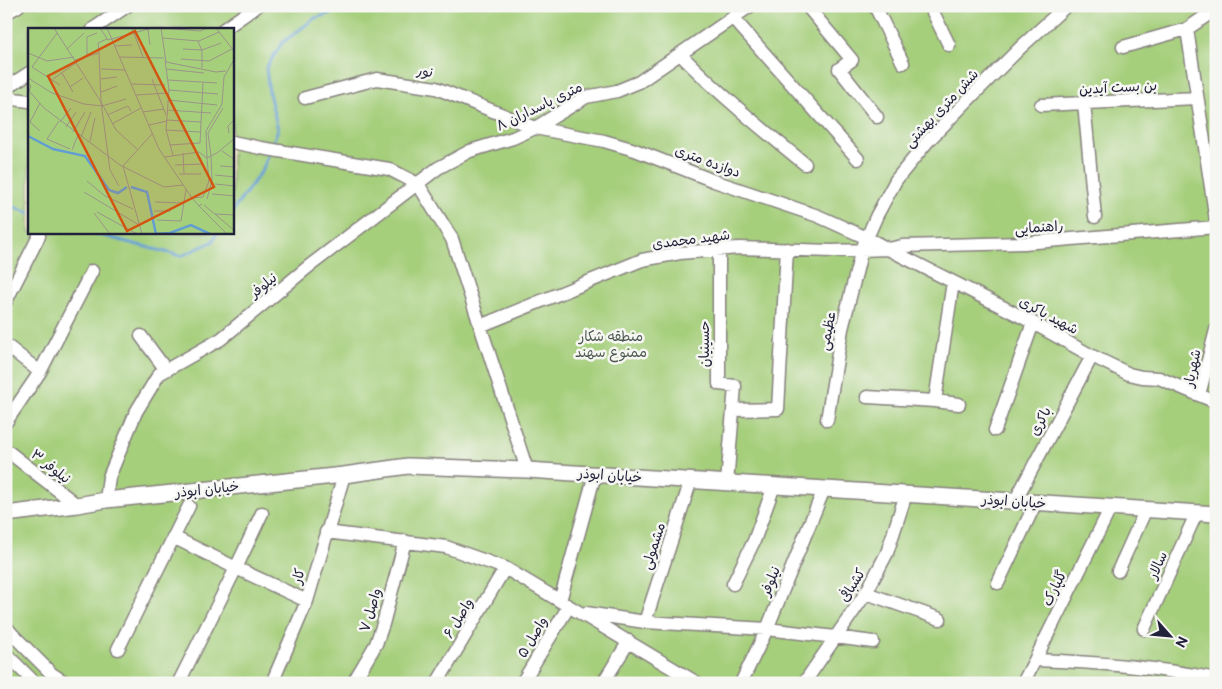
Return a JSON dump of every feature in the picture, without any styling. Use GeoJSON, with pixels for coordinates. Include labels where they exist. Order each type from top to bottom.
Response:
{"type":"FeatureCollection","features":[{"type":"Feature","properties":{"kind":"main road","name":"خیابان ابوذر"},"geometry":{"type":"LineString","coordinates":[[6,514],[106,500],[344,475],[408,466],[596,474],[1216,514]]}},
{"type":"Feature","properties":{"kind":"street"},"geometry":{"type":"LineString","coordinates":[[95,28],[127,6]]}},
{"type":"Feature","properties":{"kind":"street"},"geometry":{"type":"LineString","coordinates":[[225,28],[257,6]]}},
{"type":"Feature","properties":{"kind":"street","name":"۸ متری پاسداران"},"geometry":{"type":"LineString","coordinates":[[418,184],[438,168],[470,152],[513,138],[535,128],[586,97],[617,91],[639,82],[750,6]]}},
{"type":"Feature","properties":{"kind":"street"},"geometry":{"type":"LineString","coordinates":[[807,6],[852,60],[839,69],[877,116]]}},
{"type":"Feature","properties":{"kind":"street"},"geometry":{"type":"LineString","coordinates":[[875,6],[903,63]]}},
{"type":"Feature","properties":{"kind":"street"},"geometry":{"type":"LineString","coordinates":[[930,6],[950,45]]}},
{"type":"Feature","properties":{"kind":"street","name":"شش متری بهشتی"},"geometry":{"type":"LineString","coordinates":[[864,244],[896,180],[928,141],[1021,47],[1066,6]]}},
{"type":"Feature","properties":{"kind":"street"},"geometry":{"type":"LineString","coordinates":[[1124,47],[1187,29],[1216,9]]}},
{"type":"Feature","properties":{"kind":"street"},"geometry":{"type":"LineString","coordinates":[[733,18],[858,159]]}},
{"type":"Feature","properties":{"kind":"street"},"geometry":{"type":"LineString","coordinates":[[1187,29],[1216,220]]}},
{"type":"Feature","properties":{"kind":"street"},"geometry":{"type":"LineString","coordinates":[[680,54],[736,107],[805,164]]}},
{"type":"Feature","properties":{"kind":"street"},"geometry":{"type":"LineString","coordinates":[[6,88],[28,74]]}},
{"type":"Feature","properties":{"kind":"street","name":"نور"},"geometry":{"type":"LineString","coordinates":[[305,98],[377,78],[436,88],[535,128]]}},
{"type":"Feature","properties":{"kind":"street"},"geometry":{"type":"LineString","coordinates":[[6,98],[28,101]]}},
{"type":"Feature","properties":{"kind":"street","name":"بن بست آیدین"},"geometry":{"type":"LineString","coordinates":[[1041,105],[1197,98]]}},
{"type":"Feature","properties":{"kind":"street"},"geometry":{"type":"LineString","coordinates":[[1084,103],[1095,217]]}},
{"type":"Feature","properties":{"kind":"street","name":"دوازده متری"},"geometry":{"type":"LineString","coordinates":[[535,128],[604,141],[635,150],[714,181],[818,216],[864,244]]}},
{"type":"Feature","properties":{"kind":"street"},"geometry":{"type":"LineString","coordinates":[[234,142],[389,169],[418,184],[452,239],[527,470]]}},
{"type":"Feature","properties":{"kind":"street","name":"نیلوفر"},"geometry":{"type":"LineString","coordinates":[[106,500],[109,478],[136,412],[159,374],[221,338],[308,268],[418,184]]}},
{"type":"Feature","properties":{"kind":"street","name":"راهنمایی"},"geometry":{"type":"LineString","coordinates":[[888,249],[902,246],[1024,243],[1216,226]]}},
{"type":"Feature","properties":{"kind":"street"},"geometry":{"type":"LineString","coordinates":[[6,301],[39,236]]}},
{"type":"Feature","properties":{"kind":"street"},"geometry":{"type":"LineString","coordinates":[[864,244],[888,249]]}},
{"type":"Feature","properties":{"kind":"street","name":"شهید محمدی"},"geometry":{"type":"LineString","coordinates":[[480,326],[642,260],[680,253],[719,249],[832,251],[864,244]]}},
{"type":"Feature","properties":{"kind":"street","name":"عظیمی"},"geometry":{"type":"LineString","coordinates":[[827,420],[842,329],[864,244]]}},
{"type":"Feature","properties":{"kind":"street","name":"حسینیان"},"geometry":{"type":"LineString","coordinates":[[719,249],[719,384],[736,386],[727,483]]}},
{"type":"Feature","properties":{"kind":"street"},"geometry":{"type":"LineString","coordinates":[[733,410],[778,409],[787,249]]}},
{"type":"Feature","properties":{"kind":"street","name":"شهید باکری"},"geometry":{"type":"LineString","coordinates":[[888,249],[1128,374],[1159,378],[1199,395]]}},
{"type":"Feature","properties":{"kind":"street"},"geometry":{"type":"LineString","coordinates":[[6,422],[40,372],[92,270]]}},
{"type":"Feature","properties":{"kind":"street"},"geometry":{"type":"LineString","coordinates":[[936,401],[953,282]]}},
{"type":"Feature","properties":{"kind":"street"},"geometry":{"type":"LineString","coordinates":[[995,430],[1034,324]]}},
{"type":"Feature","properties":{"kind":"street","name":"شهریار"},"geometry":{"type":"LineString","coordinates":[[1216,330],[1199,395],[1216,402]]}},
{"type":"Feature","properties":{"kind":"street"},"geometry":{"type":"LineString","coordinates":[[141,336],[166,370]]}},
{"type":"Feature","properties":{"kind":"street"},"geometry":{"type":"LineString","coordinates":[[6,345],[40,372]]}},
{"type":"Feature","properties":{"kind":"street","name":"باکری"},"geometry":{"type":"LineString","coordinates":[[1015,501],[1092,356]]}},
{"type":"Feature","properties":{"kind":"street"},"geometry":{"type":"LineString","coordinates":[[867,398],[959,404]]}},
{"type":"Feature","properties":{"kind":"street","name":"نیلوفر ۳"},"geometry":{"type":"LineString","coordinates":[[6,450],[78,505]]}},
{"type":"Feature","properties":{"kind":"street","name":"واصل ۵"},"geometry":{"type":"LineString","coordinates":[[522,683],[569,606],[596,474]]}},
{"type":"Feature","properties":{"kind":"street","name":"کار"},"geometry":{"type":"LineString","coordinates":[[272,683],[307,601],[344,475]]}},
{"type":"Feature","properties":{"kind":"street","name":"مشمولی"},"geometry":{"type":"LineString","coordinates":[[645,622],[691,480]]}},
{"type":"Feature","properties":{"kind":"street"},"geometry":{"type":"LineString","coordinates":[[733,584],[754,541],[774,486]]}},
{"type":"Feature","properties":{"kind":"street","name":"نیلوفر"},"geometry":{"type":"LineString","coordinates":[[740,683],[767,629],[824,489]]}},
{"type":"Feature","properties":{"kind":"street","name":"کشبافی"},"geometry":{"type":"LineString","coordinates":[[804,683],[866,593],[887,553],[906,494]]}},
{"type":"Feature","properties":{"kind":"street"},"geometry":{"type":"LineString","coordinates":[[998,583],[1036,502]]}},
{"type":"Feature","properties":{"kind":"street"},"geometry":{"type":"LineString","coordinates":[[118,649],[189,506]]}},
{"type":"Feature","properties":{"kind":"street","name":"گلپارک"},"geometry":{"type":"LineString","coordinates":[[1023,683],[1111,507]]}},
{"type":"Feature","properties":{"kind":"street"},"geometry":{"type":"LineString","coordinates":[[1118,571],[1146,509]]}},
{"type":"Feature","properties":{"kind":"street","name":"سالار"},"geometry":{"type":"LineString","coordinates":[[1144,629],[1197,512]]}},
{"type":"Feature","properties":{"kind":"street"},"geometry":{"type":"LineString","coordinates":[[179,682],[262,513]]}},
{"type":"Feature","properties":{"kind":"street"},"geometry":{"type":"LineString","coordinates":[[326,532],[446,547],[505,568],[628,641],[690,681]]}},
{"type":"Feature","properties":{"kind":"street"},"geometry":{"type":"LineString","coordinates":[[173,537],[307,601]]}},
{"type":"Feature","properties":{"kind":"street","name":"واصل ۷"},"geometry":{"type":"LineString","coordinates":[[353,683],[376,644],[405,541]]}},
{"type":"Feature","properties":{"kind":"street","name":"واصل ۶"},"geometry":{"type":"LineString","coordinates":[[437,683],[505,568]]}},
{"type":"Feature","properties":{"kind":"street"},"geometry":{"type":"LineString","coordinates":[[866,593],[940,619]]}},
{"type":"Feature","properties":{"kind":"street"},"geometry":{"type":"LineString","coordinates":[[569,606],[645,622],[767,629],[873,642]]}},
{"type":"Feature","properties":{"kind":"street"},"geometry":{"type":"LineString","coordinates":[[6,627],[52,674],[66,683]]}},
{"type":"Feature","properties":{"kind":"street"},"geometry":{"type":"LineString","coordinates":[[603,683],[628,641]]}},
{"type":"Feature","properties":{"kind":"street"},"geometry":{"type":"LineString","coordinates":[[6,654],[35,683]]}},
{"type":"Feature","properties":{"kind":"street"},"geometry":{"type":"LineString","coordinates":[[1035,660],[1078,662],[1172,671],[1211,678],[1216,677]]}},
{"type":"Feature","properties":{"kind":"green space","name":"منطقه شکار ممنوع سهند"},"geometry":{"type":"Polygon","coordinates":[[[6,6],[1216,6],[1216,683],[6,683],[6,6]]]}},
{"type":"Feature","properties":{"kind":"waterway"},"geometry":{"type":"LineString","coordinates":[[271,147],[278,129],[269,93],[266,68],[282,43],[315,18],[354,6]]}},
{"type":"Feature","properties":{"kind":"waterway"},"geometry":{"type":"LineString","coordinates":[[234,209],[263,169],[269,153]]}},
{"type":"Feature","properties":{"kind":"waterway"},"geometry":{"type":"LineString","coordinates":[[6,204],[28,213]]}},
{"type":"Feature","properties":{"kind":"waterway"},"geometry":{"type":"LineString","coordinates":[[96,234],[181,256],[212,242],[217,234]]}}]}
